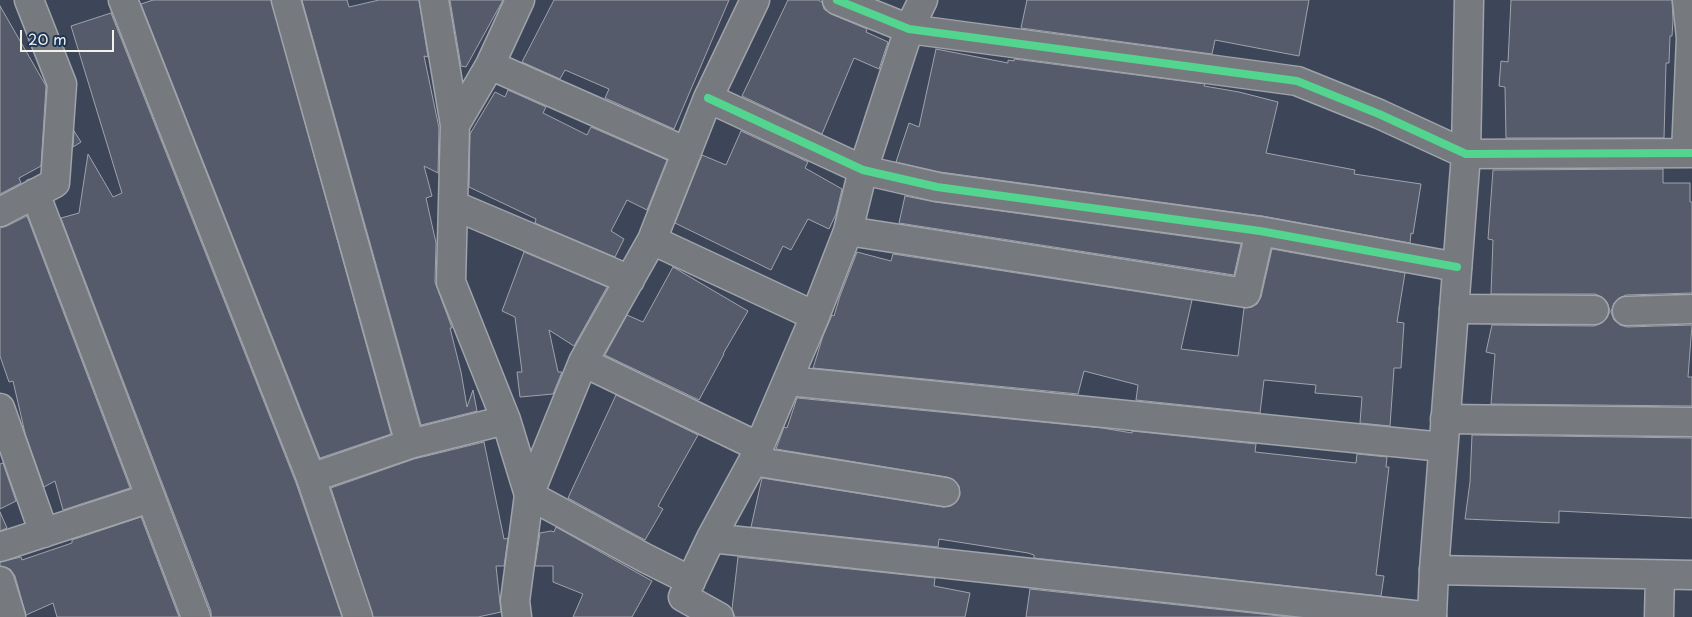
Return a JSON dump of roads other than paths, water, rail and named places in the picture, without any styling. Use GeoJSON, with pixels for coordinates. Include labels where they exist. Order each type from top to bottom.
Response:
{"type":"FeatureCollection","features":[{"type":"Feature","properties":{"kind":"street"},"geometry":{"type":"LineString","coordinates":[[123,0],[312,478],[358,617]]}},
{"type":"Feature","properties":{"kind":"street"},"geometry":{"type":"LineString","coordinates":[[286,0],[410,444]]}},
{"type":"Feature","properties":{"kind":"street"},"geometry":{"type":"LineString","coordinates":[[434,0],[455,125],[451,282],[506,420],[529,495],[691,581]]}},
{"type":"Feature","properties":{"kind":"street"},"geometry":{"type":"LineString","coordinates":[[455,125],[490,65],[520,0]]}},
{"type":"Feature","properties":{"kind":"street"},"geometry":{"type":"LineString","coordinates":[[517,617],[515,601],[529,495],[584,362],[652,240],[708,98],[755,0]]}},
{"type":"Feature","properties":{"kind":"street"},"geometry":{"type":"LineString","coordinates":[[837,0],[909,29],[1297,81],[1378,114],[1466,154],[1689,153],[1691,38],[1687,0]]}},
{"type":"Feature","properties":{"kind":"street"},"geometry":{"type":"LineString","coordinates":[[719,617],[683,597],[711,538],[756,454],[815,316],[848,231],[863,170],[909,29],[923,0]]}},
{"type":"Feature","properties":{"kind":"street"},"geometry":{"type":"LineString","coordinates":[[711,538],[1432,617],[1466,154],[1469,0]]}},
{"type":"Feature","properties":{"kind":"street"},"geometry":{"type":"LineString","coordinates":[[0,212],[55,183],[62,84],[32,1]]}},
{"type":"Feature","properties":{"kind":"street"},"geometry":{"type":"LineString","coordinates":[[490,65],[687,152]]}},
{"type":"Feature","properties":{"kind":"street"},"geometry":{"type":"LineString","coordinates":[[708,98],[863,170],[937,187],[1260,231],[1457,267]]}},
{"type":"Feature","properties":{"kind":"street"},"geometry":{"type":"LineString","coordinates":[[35,193],[196,617]]}},
{"type":"Feature","properties":{"kind":"street"},"geometry":{"type":"LineString","coordinates":[[453,205],[630,280]]}},
{"type":"Feature","properties":{"kind":"street"},"geometry":{"type":"LineString","coordinates":[[848,231],[1246,293],[1260,231]]}},
{"type":"Feature","properties":{"kind":"street"},"geometry":{"type":"LineString","coordinates":[[652,240],[815,316]]}},
{"type":"Feature","properties":{"kind":"street"},"geometry":{"type":"LineString","coordinates":[[1454,309],[1594,310]]}},
{"type":"Feature","properties":{"kind":"street"},"geometry":{"type":"LineString","coordinates":[[1627,311],[1692,309]]}},
{"type":"Feature","properties":{"kind":"street"},"geometry":{"type":"LineString","coordinates":[[584,362],[756,454],[945,492]]}},
{"type":"Feature","properties":{"kind":"street"},"geometry":{"type":"LineString","coordinates":[[788,381],[1443,447]]}},
{"type":"Feature","properties":{"kind":"street"},"geometry":{"type":"LineString","coordinates":[[0,408],[44,533]]}},
{"type":"Feature","properties":{"kind":"street"},"geometry":{"type":"LineString","coordinates":[[1446,419],[1692,422]]}},
{"type":"Feature","properties":{"kind":"street"},"geometry":{"type":"LineString","coordinates":[[312,478],[410,444],[506,420]]}},
{"type":"Feature","properties":{"kind":"street"},"geometry":{"type":"LineString","coordinates":[[0,547],[150,498]]}},
{"type":"Feature","properties":{"kind":"street"},"geometry":{"type":"LineString","coordinates":[[1434,570],[1692,576]]}},
{"type":"Feature","properties":{"kind":"street"},"geometry":{"type":"LineString","coordinates":[[1659,617],[1660,575]]}},
{"type":"Feature","properties":{"kind":"street"},"geometry":{"type":"LineString","coordinates":[[0,580],[11,617]]}}]}
